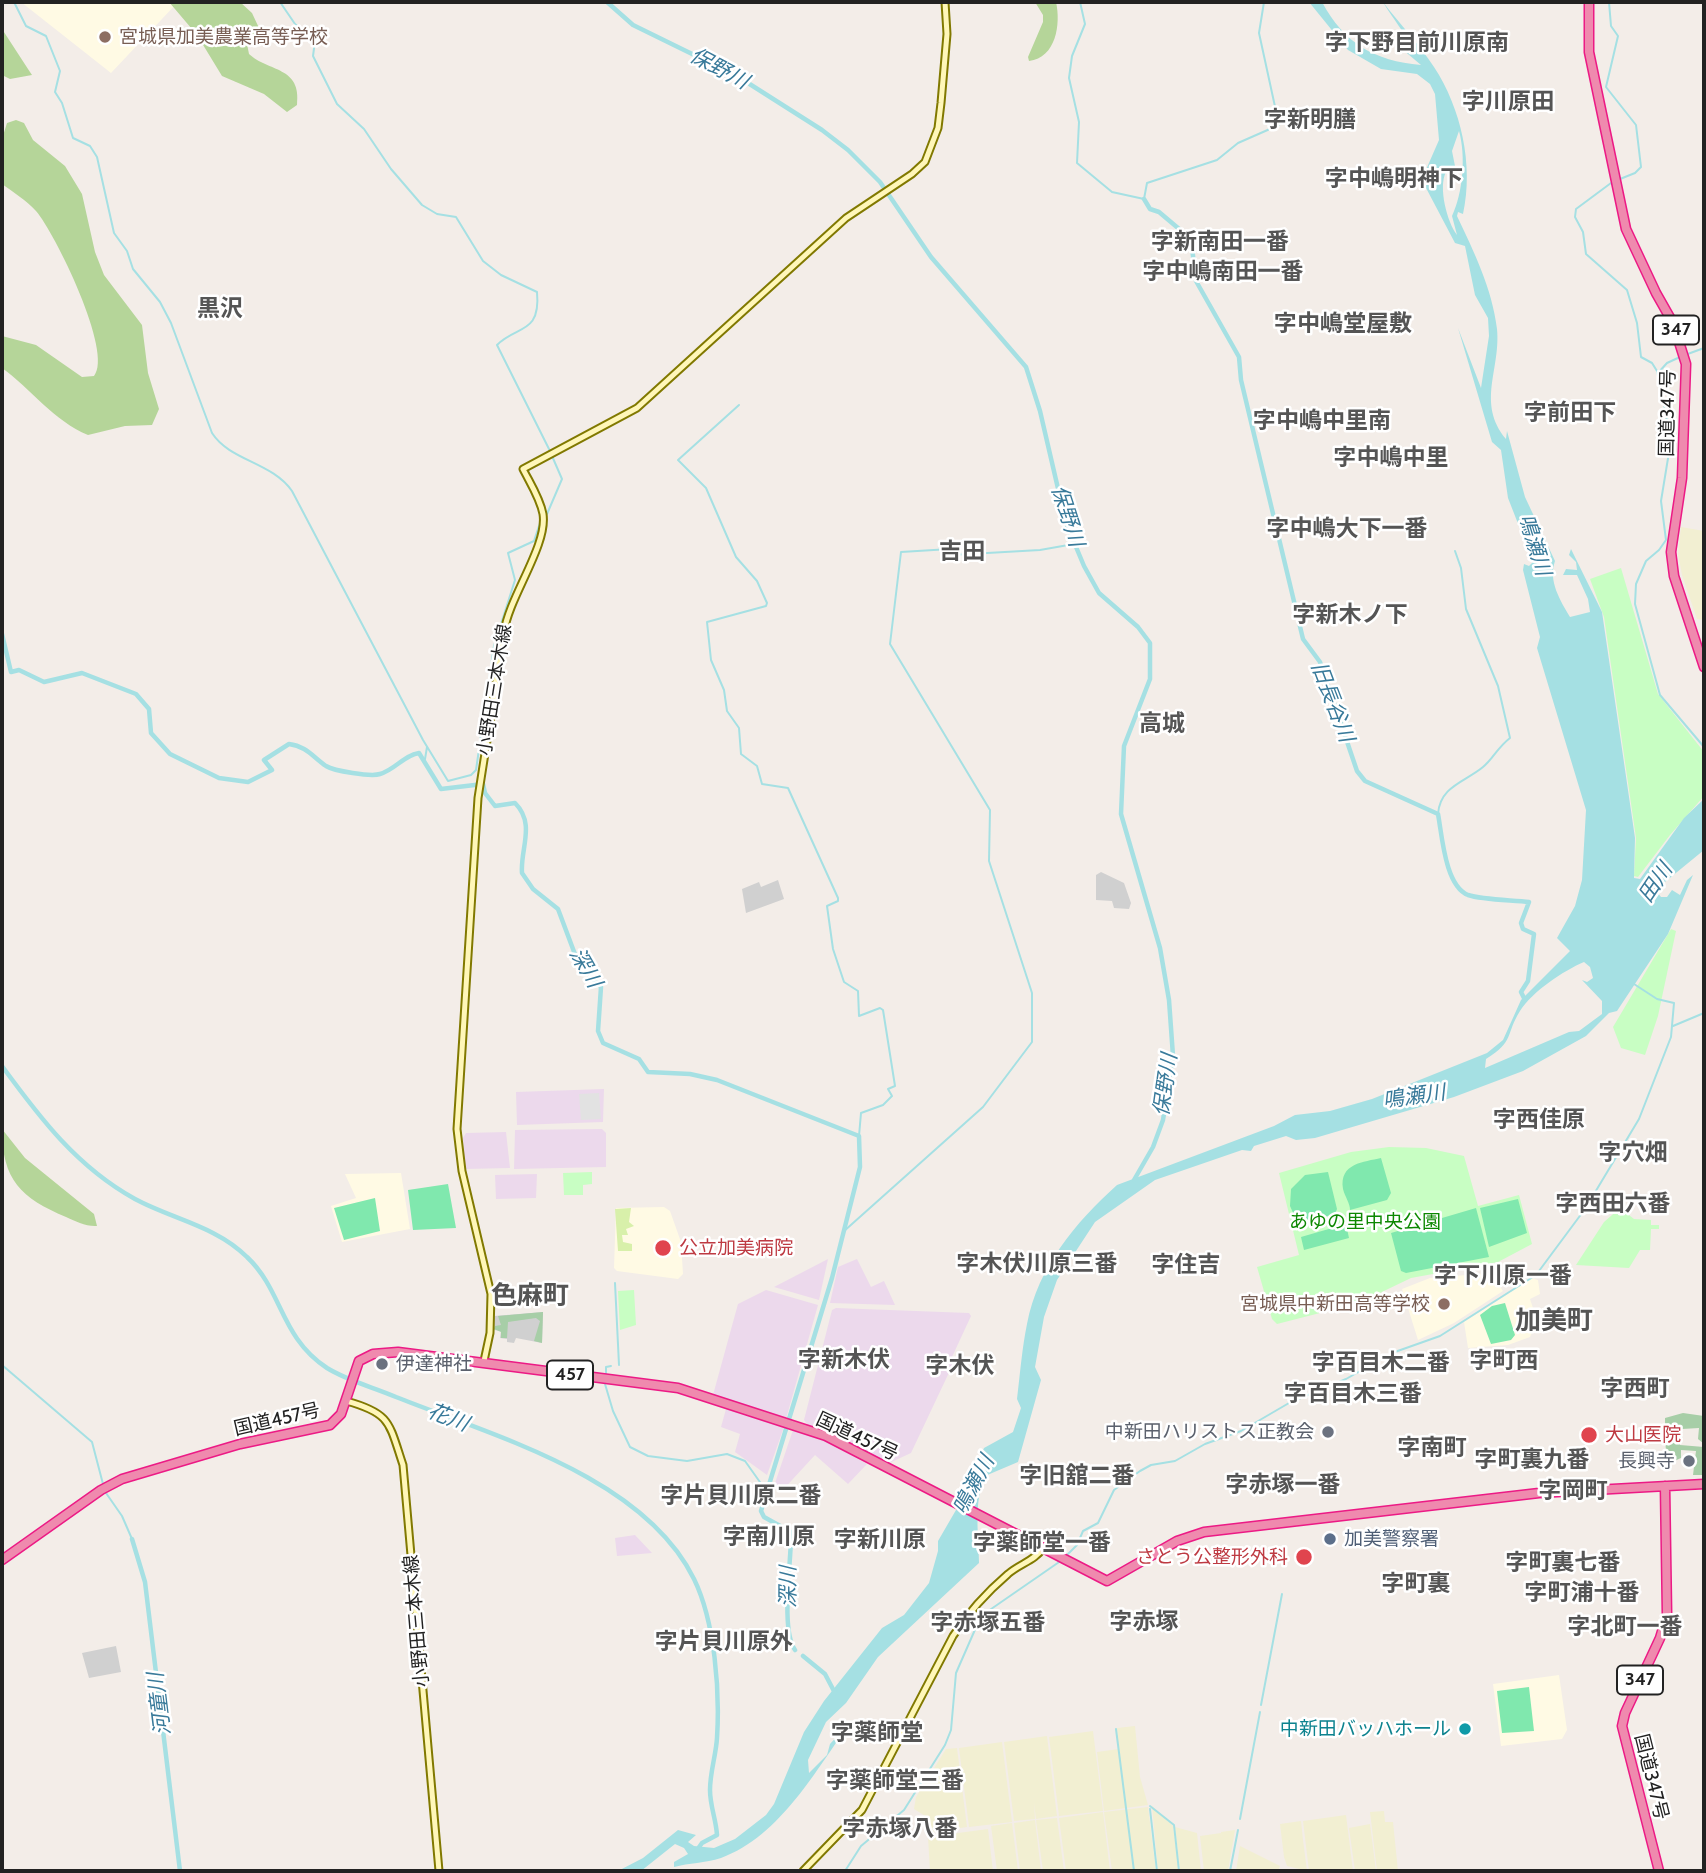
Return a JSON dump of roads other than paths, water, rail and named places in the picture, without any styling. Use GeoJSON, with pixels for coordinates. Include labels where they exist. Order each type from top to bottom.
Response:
{"type":"FeatureCollection","features":[{"type":"Feature","properties":{"kind":"highway","name":"国道347号"},"geometry":{"type":"LineString","coordinates":[[1589,2],[1587,15],[1592,75],[1626,229],[1673,323],[1686,364],[1682,478],[1671,552],[1674,576],[1704,667]]}},
{"type":"Feature","properties":{"kind":"highway","name":"国道457号"},"geometry":{"type":"LineString","coordinates":[[2,1560],[113,1483],[147,1470],[240,1444],[325,1427],[335,1421],[364,1357],[383,1352],[414,1352],[484,1361],[537,1372],[677,1388],[826,1436],[1040,1545]]}},
{"type":"Feature","properties":{"kind":"highway","name":"457"},"geometry":{"type":"LineString","coordinates":[[1040,1545],[1107,1580],[1177,1541],[1204,1532],[1539,1493],[1704,1485]]}},
{"type":"Feature","properties":{"kind":"highway","name":"国道347号"},"geometry":{"type":"LineString","coordinates":[[1659,1871],[1622,1726],[1625,1713],[1667,1615],[1665,1486]]}},
{"type":"Feature","properties":{"kind":"main road","name":"小野田三本木線"},"geometry":{"type":"LineString","coordinates":[[484,1361],[490,1333],[491,1294],[462,1171],[457,1129],[480,784],[506,616],[543,530],[540,505],[523,469],[637,408],[846,218],[926,162],[937,128],[946,44],[945,2]]}},
{"type":"Feature","properties":{"kind":"main road","name":"小野田三本木線"},"geometry":{"type":"LineString","coordinates":[[347,1398],[372,1408],[385,1418],[405,1475],[439,1871]]}},
{"type":"Feature","properties":{"kind":"main road"},"geometry":{"type":"LineString","coordinates":[[803,1871],[862,1810],[953,1636],[966,1617],[1006,1575],[1020,1563],[1037,1556],[1040,1545]]}},
{"type":"Feature","properties":{"kind":"water"},"geometry":{"type":"Polygon","coordinates":[[[1309,2],[1322,2],[1340,29],[1362,47],[1389,59],[1421,65],[1402,49],[1412,48],[1383,2],[1434,67],[1458,119],[1467,176],[1463,214],[1458,212],[1457,216],[1487,285],[1497,329],[1492,412],[1506,439],[1507,431],[1525,497],[1555,561],[1554,583],[1562,604],[1570,617],[1590,612],[1588,599],[1577,575],[1563,575],[1566,569],[1577,570],[1576,562],[1569,555],[1571,549],[1602,612],[1635,838],[1634,878],[1640,879],[1684,818],[1704,799],[1704,850],[1660,886],[1657,892],[1661,897],[1667,897],[1672,890],[1680,895],[1687,880],[1693,875],[1668,934],[1617,1011],[1609,1013],[1586,1036],[1523,1071],[1454,1097],[1315,1138],[1296,1140],[1286,1136],[1254,1146],[1251,1151],[1242,1150],[1155,1180],[1095,1222],[1057,1280],[1044,1317],[1035,1367],[1041,1380],[1018,1462],[985,1476],[981,1487],[978,1519],[979,1563],[878,1657],[846,1703],[826,1722],[808,1760],[809,1773],[827,1755],[830,1744],[852,1720],[796,1799],[762,1834],[742,1848],[715,1860],[674,1867],[674,1862],[688,1854],[684,1848],[675,1844],[641,1871],[618,1871],[643,1858],[678,1830],[696,1835],[688,1842],[694,1846],[714,1848],[735,1839],[766,1815],[774,1804],[804,1732],[824,1701],[882,1628],[904,1615],[929,1583],[938,1541],[956,1510],[984,1448],[1013,1432],[1021,1408],[1017,1399],[1027,1324],[1040,1284],[1060,1247],[1117,1185],[1274,1126],[1295,1115],[1330,1111],[1372,1099],[1487,1053],[1503,1040],[1521,1000],[1570,951],[1557,938],[1575,906],[1582,880],[1586,810],[1537,648],[1540,637],[1523,570],[1524,564],[1529,566],[1533,562],[1508,498],[1501,450],[1492,442],[1458,328],[1481,388],[1489,336],[1488,318],[1475,295],[1465,246],[1455,243],[1425,186],[1425,172],[1439,140],[1435,94],[1430,84],[1417,74],[1381,69],[1348,50],[1309,2]],[[1459,131],[1452,151],[1457,176],[1446,172],[1443,186],[1447,213],[1457,235],[1452,216],[1459,197],[1462,174],[1459,131]],[[1584,962],[1549,982],[1533,996],[1515,1019],[1506,1042],[1486,1059],[1485,1068],[1569,1032],[1579,1031],[1602,1014],[1602,1001],[1582,980],[1587,982],[1593,978],[1590,967],[1584,962]]]}},
{"type":"Feature","properties":{"kind":"waterway"},"geometry":{"type":"LineString","coordinates":[[14,2],[26,26],[46,36],[60,71],[55,92],[62,103],[73,138],[90,146],[97,157],[114,233],[127,251],[133,269],[160,302],[171,323],[212,433],[229,450],[274,474],[292,491],[423,740],[448,781],[471,775],[476,770],[494,646],[515,580],[508,553],[534,541],[540,523]]}},
{"type":"Feature","properties":{"kind":"waterway"},"geometry":{"type":"LineString","coordinates":[[280,2],[295,24],[315,41],[313,56],[337,104],[364,129],[391,169],[422,205],[437,214],[456,217],[483,261],[501,275],[537,292],[537,306],[531,322],[497,345],[550,451]]}},
{"type":"Feature","properties":{"kind":"waterway","name":"保野川"},"geometry":{"type":"LineString","coordinates":[[607,2],[633,25],[737,76],[822,130],[848,150],[880,182],[931,257],[1026,367],[1040,411],[1066,523],[1084,566],[1099,593],[1138,627],[1150,643],[1150,679],[1124,746],[1121,814],[1160,948],[1169,1000],[1173,1056],[1163,1120],[1153,1147],[1134,1180]]}},
{"type":"Feature","properties":{"kind":"waterway"},"geometry":{"type":"LineString","coordinates":[[1080,2],[1085,24],[1072,56],[1069,78],[1079,122],[1077,163],[1112,192],[1144,199],[1147,183],[1217,160],[1238,143],[1279,125],[1259,33],[1264,2]]}},
{"type":"Feature","properties":{"kind":"waterway"},"geometry":{"type":"LineString","coordinates":[[1609,2],[1611,26],[1618,36],[1606,87],[1636,125],[1641,167],[1635,173],[1620,179]]}},
{"type":"Feature","properties":{"kind":"waterway"},"geometry":{"type":"LineString","coordinates":[[1611,183],[1576,209],[1575,217],[1583,232],[1586,254],[1627,290],[1637,323],[1641,357],[1652,363],[1657,371],[1671,440],[1661,501],[1666,540],[1646,561],[1636,584],[1635,604],[1660,695],[1704,747]]}},
{"type":"Feature","properties":{"kind":"waterway","name":"旧長谷川"},"geometry":{"type":"LineString","coordinates":[[1144,199],[1150,209],[1159,212],[1191,239],[1196,281],[1239,357],[1241,380],[1303,639],[1320,662],[1357,771],[1365,781],[1438,814],[1449,871],[1460,890],[1474,897],[1529,902],[1521,923],[1523,929],[1534,934],[1528,981],[1521,992],[1525,1000]]}},
{"type":"Feature","properties":{"kind":"waterway"},"geometry":{"type":"LineString","coordinates":[[1685,355],[1704,348]]}},
{"type":"Feature","properties":{"kind":"waterway"},"geometry":{"type":"LineString","coordinates":[[1658,373],[1667,363],[1680,357]]}},
{"type":"Feature","properties":{"kind":"waterway"},"geometry":{"type":"LineString","coordinates":[[739,405],[678,460],[706,488],[736,557],[757,581],[767,603],[766,606],[707,622],[711,660],[724,690],[727,711],[739,728],[741,754],[757,766],[762,784],[788,788],[838,898],[838,901],[827,906],[833,949],[844,982],[858,991],[859,1016],[880,1008],[883,1010],[895,1086],[888,1089],[892,1096],[883,1105],[861,1113],[859,1136]]}},
{"type":"Feature","properties":{"kind":"waterway"},"geometry":{"type":"LineString","coordinates":[[547,514],[562,479],[552,456]]}},
{"type":"Feature","properties":{"kind":"waterway"},"geometry":{"type":"LineString","coordinates":[[843,1232],[983,1107],[1032,1042],[1032,993],[989,861],[990,810],[890,644],[901,552],[950,549],[952,555],[1040,550],[1074,544]]}},
{"type":"Feature","properties":{"kind":"waterway"},"geometry":{"type":"LineString","coordinates":[[1438,814],[1443,797],[1448,791],[1483,767],[1510,738],[1498,686],[1466,609],[1461,568],[1455,551]]}},
{"type":"Feature","properties":{"kind":"waterway","name":"深川"},"geometry":{"type":"LineString","coordinates":[[2,634],[11,672],[19,670],[44,682],[82,673],[136,694],[149,709],[151,733],[170,754],[219,778],[248,782],[272,770],[264,760],[289,744],[305,749],[330,768],[369,775],[385,772],[419,753],[441,789],[483,784],[485,793],[495,806],[515,803],[525,819],[522,873],[533,889],[558,909],[579,965],[601,987],[598,1031],[603,1043],[639,1059],[648,1072],[690,1074],[717,1080],[859,1136],[860,1167],[832,1278],[761,1511],[764,1517],[791,1532],[787,1610],[788,1626],[795,1650]]}},
{"type":"Feature","properties":{"kind":"waterway"},"geometry":{"type":"LineString","coordinates":[[425,759],[427,747]]}},
{"type":"Feature","properties":{"kind":"waterway"},"geometry":{"type":"LineString","coordinates":[[1066,1556],[1077,1545],[1083,1531],[1098,1523],[1114,1490],[1140,1471],[1151,1465],[1175,1461],[1205,1444],[1241,1431],[1289,1403],[1346,1379],[1392,1353],[1440,1336],[1536,1275],[1585,1209],[1639,1119],[1671,1037],[1674,1003],[1657,999],[1634,984]]}},
{"type":"Feature","properties":{"kind":"waterway"},"geometry":{"type":"LineString","coordinates":[[1673,1026],[1704,1013]]}},
{"type":"Feature","properties":{"kind":"waterway","name":"花川"},"geometry":{"type":"LineString","coordinates":[[2,1066],[45,1122],[77,1157],[95,1172],[135,1199],[208,1230],[235,1246],[247,1257],[268,1284],[300,1342],[327,1368],[563,1464],[604,1487],[640,1513],[671,1543],[694,1579],[701,1596],[707,1615],[717,1678],[717,1738],[710,1790],[717,1835],[702,1843],[697,1850]]}},
{"type":"Feature","properties":{"kind":"waterway"},"geometry":{"type":"LineString","coordinates":[[615,1283],[619,1365]]}},
{"type":"Feature","properties":{"kind":"waterway"},"geometry":{"type":"LineString","coordinates":[[2,1365],[92,1442],[103,1484]]}},
{"type":"Feature","properties":{"kind":"waterway"},"geometry":{"type":"LineString","coordinates":[[606,1375],[606,1367],[611,1366]]}},
{"type":"Feature","properties":{"kind":"waterway"},"geometry":{"type":"LineString","coordinates":[[605,1384],[613,1411],[630,1447],[648,1456],[687,1461],[727,1454],[745,1461],[767,1492]]}},
{"type":"Feature","properties":{"kind":"waterway"},"geometry":{"type":"LineString","coordinates":[[106,1493],[122,1516],[132,1539]]}},
{"type":"Feature","properties":{"kind":"waterway","name":"河童川"},"geometry":{"type":"LineString","coordinates":[[132,1539],[145,1582],[180,1871]]}},
{"type":"Feature","properties":{"kind":"waterway"},"geometry":{"type":"LineString","coordinates":[[845,1871],[861,1846],[904,1810],[945,1745],[951,1730],[956,1673],[981,1616],[1062,1560]]}},
{"type":"Feature","properties":{"kind":"waterway"},"geometry":{"type":"LineString","coordinates":[[1261,1705],[1282,1594]]}},
{"type":"Feature","properties":{"kind":"waterway","name":"深川"},"geometry":{"type":"LineString","coordinates":[[803,1656],[825,1674],[835,1693]]}},
{"type":"Feature","properties":{"kind":"waterway"},"geometry":{"type":"LineString","coordinates":[[1240,1819],[1260,1712]]}},
{"type":"Feature","properties":{"kind":"waterway"},"geometry":{"type":"LineString","coordinates":[[1116,1729],[1134,1871]]}},
{"type":"Feature","properties":{"kind":"waterway"},"geometry":{"type":"LineString","coordinates":[[1150,1806],[1174,1825],[1179,1871]]}},
{"type":"Feature","properties":{"kind":"waterway"},"geometry":{"type":"LineString","coordinates":[[1150,1809],[1157,1871]]}},
{"type":"Feature","properties":{"kind":"waterway"},"geometry":{"type":"LineString","coordinates":[[1230,1871],[1238,1830]]}},
{"type":"Feature","properties":{"kind":"place","name":"宮城県加美農業高等学校"},"geometry":{"type":"Point","coordinates":[105,37]}},
{"type":"Feature","properties":{"kind":"place","name":"公立加美病院"},"geometry":{"type":"Point","coordinates":[663,1248]}},
{"type":"Feature","properties":{"kind":"place","name":"宮城県中新田高等学校"},"geometry":{"type":"Point","coordinates":[1444,1304]}},
{"type":"Feature","properties":{"kind":"place","name":"伊達神社"},"geometry":{"type":"Point","coordinates":[382,1364]}},
{"type":"Feature","properties":{"kind":"place","name":"中新田ハリストス正教会"},"geometry":{"type":"Point","coordinates":[1328,1432]}},
{"type":"Feature","properties":{"kind":"place","name":"大山医院"},"geometry":{"type":"Point","coordinates":[1589,1435]}},
{"type":"Feature","properties":{"kind":"place","name":"長興寺"},"geometry":{"type":"Point","coordinates":[1689,1461]}},
{"type":"Feature","properties":{"kind":"place","name":"加美警察署"},"geometry":{"type":"Point","coordinates":[1330,1539]}},
{"type":"Feature","properties":{"kind":"place","name":"さとう公整形外科"},"geometry":{"type":"Point","coordinates":[1304,1557]}},
{"type":"Feature","properties":{"kind":"place","name":"中新田バッハホール"},"geometry":{"type":"Point","coordinates":[1465,1729]}},
{"type":"Feature","properties":{"kind":"district","name":"字下野目前川原南"},"geometry":{"type":"Point","coordinates":[1417,43]}},
{"type":"Feature","properties":{"kind":"district","name":"字川原田"},"geometry":{"type":"Point","coordinates":[1508,102]}},
{"type":"Feature","properties":{"kind":"district","name":"字新明膳"},"geometry":{"type":"Point","coordinates":[1310,120]}},
{"type":"Feature","properties":{"kind":"district","name":"字中嶋明神下"},"geometry":{"type":"Point","coordinates":[1394,179]}},
{"type":"Feature","properties":{"kind":"district","name":"字新南田一番"},"geometry":{"type":"Point","coordinates":[1220,242]}},
{"type":"Feature","properties":{"kind":"district","name":"字中嶋南田一番"},"geometry":{"type":"Point","coordinates":[1223,272]}},
{"type":"Feature","properties":{"kind":"district","name":"黒沢"},"geometry":{"type":"Point","coordinates":[220,309]}},
{"type":"Feature","properties":{"kind":"district","name":"字中嶋堂屋敷"},"geometry":{"type":"Point","coordinates":[1343,324]}},
{"type":"Feature","properties":{"kind":"district","name":"字前田下"},"geometry":{"type":"Point","coordinates":[1570,413]}},
{"type":"Feature","properties":{"kind":"district","name":"字中嶋中里南"},"geometry":{"type":"Point","coordinates":[1322,421]}},
{"type":"Feature","properties":{"kind":"district","name":"字中嶋中里"},"geometry":{"type":"Point","coordinates":[1391,458]}},
{"type":"Feature","properties":{"kind":"district","name":"字中嶋大下一番"},"geometry":{"type":"Point","coordinates":[1347,529]}},
{"type":"Feature","properties":{"kind":"district","name":"吉田"},"geometry":{"type":"Point","coordinates":[962,552]}},
{"type":"Feature","properties":{"kind":"district","name":"字新木ノ下"},"geometry":{"type":"Point","coordinates":[1350,615]}},
{"type":"Feature","properties":{"kind":"district","name":"高城"},"geometry":{"type":"Point","coordinates":[1162,724]}},
{"type":"Feature","properties":{"kind":"district","name":"字西佳原"},"geometry":{"type":"Point","coordinates":[1539,1120]}},
{"type":"Feature","properties":{"kind":"district","name":"字穴畑"},"geometry":{"type":"Point","coordinates":[1633,1153]}},
{"type":"Feature","properties":{"kind":"district","name":"字西田六番"},"geometry":{"type":"Point","coordinates":[1613,1204]}},
{"type":"Feature","properties":{"kind":"district","name":"字木伏川原三番"},"geometry":{"type":"Point","coordinates":[1037,1264]}},
{"type":"Feature","properties":{"kind":"district","name":"字住吉"},"geometry":{"type":"Point","coordinates":[1186,1265]}},
{"type":"Feature","properties":{"kind":"district","name":"字下川原一番"},"geometry":{"type":"Point","coordinates":[1503,1276]}},
{"type":"Feature","properties":{"kind":"district","name":"色麻町"},"geometry":{"type":"Point","coordinates":[530,1296]}},
{"type":"Feature","properties":{"kind":"district","name":"加美町"},"geometry":{"type":"Point","coordinates":[1554,1321]}},
{"type":"Feature","properties":{"kind":"district","name":"字新木伏"},"geometry":{"type":"Point","coordinates":[844,1360]}},
{"type":"Feature","properties":{"kind":"district","name":"字町西"},"geometry":{"type":"Point","coordinates":[1504,1361]}},
{"type":"Feature","properties":{"kind":"district","name":"字百目木二番"},"geometry":{"type":"Point","coordinates":[1381,1363]}},
{"type":"Feature","properties":{"kind":"district","name":"字木伏"},"geometry":{"type":"Point","coordinates":[960,1366]}},
{"type":"Feature","properties":{"kind":"district","name":"字西町"},"geometry":{"type":"Point","coordinates":[1635,1389]}},
{"type":"Feature","properties":{"kind":"district","name":"字百目木三番"},"geometry":{"type":"Point","coordinates":[1353,1394]}},
{"type":"Feature","properties":{"kind":"district","name":"字南町"},"geometry":{"type":"Point","coordinates":[1432,1448]}},
{"type":"Feature","properties":{"kind":"district","name":"字町裏九番"},"geometry":{"type":"Point","coordinates":[1532,1460]}},
{"type":"Feature","properties":{"kind":"district","name":"字旧舘二番"},"geometry":{"type":"Point","coordinates":[1077,1476]}},
{"type":"Feature","properties":{"kind":"district","name":"字赤塚一番"},"geometry":{"type":"Point","coordinates":[1283,1485]}},
{"type":"Feature","properties":{"kind":"district","name":"字岡町"},"geometry":{"type":"Point","coordinates":[1573,1491]}},
{"type":"Feature","properties":{"kind":"district","name":"字片貝川原二番"},"geometry":{"type":"Point","coordinates":[741,1496]}},
{"type":"Feature","properties":{"kind":"district","name":"字南川原"},"geometry":{"type":"Point","coordinates":[769,1537]}},
{"type":"Feature","properties":{"kind":"district","name":"字新川原"},"geometry":{"type":"Point","coordinates":[880,1540]}},
{"type":"Feature","properties":{"kind":"district","name":"字薬師堂一番"},"geometry":{"type":"Point","coordinates":[1042,1543]}},
{"type":"Feature","properties":{"kind":"district","name":"字町裏七番"},"geometry":{"type":"Point","coordinates":[1563,1563]}},
{"type":"Feature","properties":{"kind":"district","name":"字町裏"},"geometry":{"type":"Point","coordinates":[1416,1584]}},
{"type":"Feature","properties":{"kind":"district","name":"字町浦十番"},"geometry":{"type":"Point","coordinates":[1582,1593]}},
{"type":"Feature","properties":{"kind":"district","name":"字赤塚"},"geometry":{"type":"Point","coordinates":[1144,1622]}},
{"type":"Feature","properties":{"kind":"district","name":"字赤塚五番"},"geometry":{"type":"Point","coordinates":[988,1623]}},
{"type":"Feature","properties":{"kind":"district","name":"字北町一番"},"geometry":{"type":"Point","coordinates":[1625,1627]}},
{"type":"Feature","properties":{"kind":"district","name":"字片貝川原外"},"geometry":{"type":"Point","coordinates":[724,1642]}},
{"type":"Feature","properties":{"kind":"district","name":"字薬師堂"},"geometry":{"type":"Point","coordinates":[877,1733]}},
{"type":"Feature","properties":{"kind":"district","name":"字薬師堂三番"},"geometry":{"type":"Point","coordinates":[895,1781]}},
{"type":"Feature","properties":{"kind":"district","name":"字赤塚八番"},"geometry":{"type":"Point","coordinates":[900,1829]}},
{"type":"Feature","properties":{"kind":"water label","name":"鳴瀬川"},"geometry":{"type":"Point","coordinates":[1534,545]}},
{"type":"Feature","properties":{"kind":"water label","name":"田川"},"geometry":{"type":"Point","coordinates":[1656,883]}},
{"type":"Feature","properties":{"kind":"water label","name":"鳴瀬川"},"geometry":{"type":"Point","coordinates":[1414,1097]}},
{"type":"Feature","properties":{"kind":"water label","name":"鳴瀬川"},"geometry":{"type":"Point","coordinates":[974,1485]}},
{"type":"Feature","properties":{"kind":"park label","name":"あゆの里中央公園"},"geometry":{"type":"Point","coordinates":[1365,1222]}}]}
